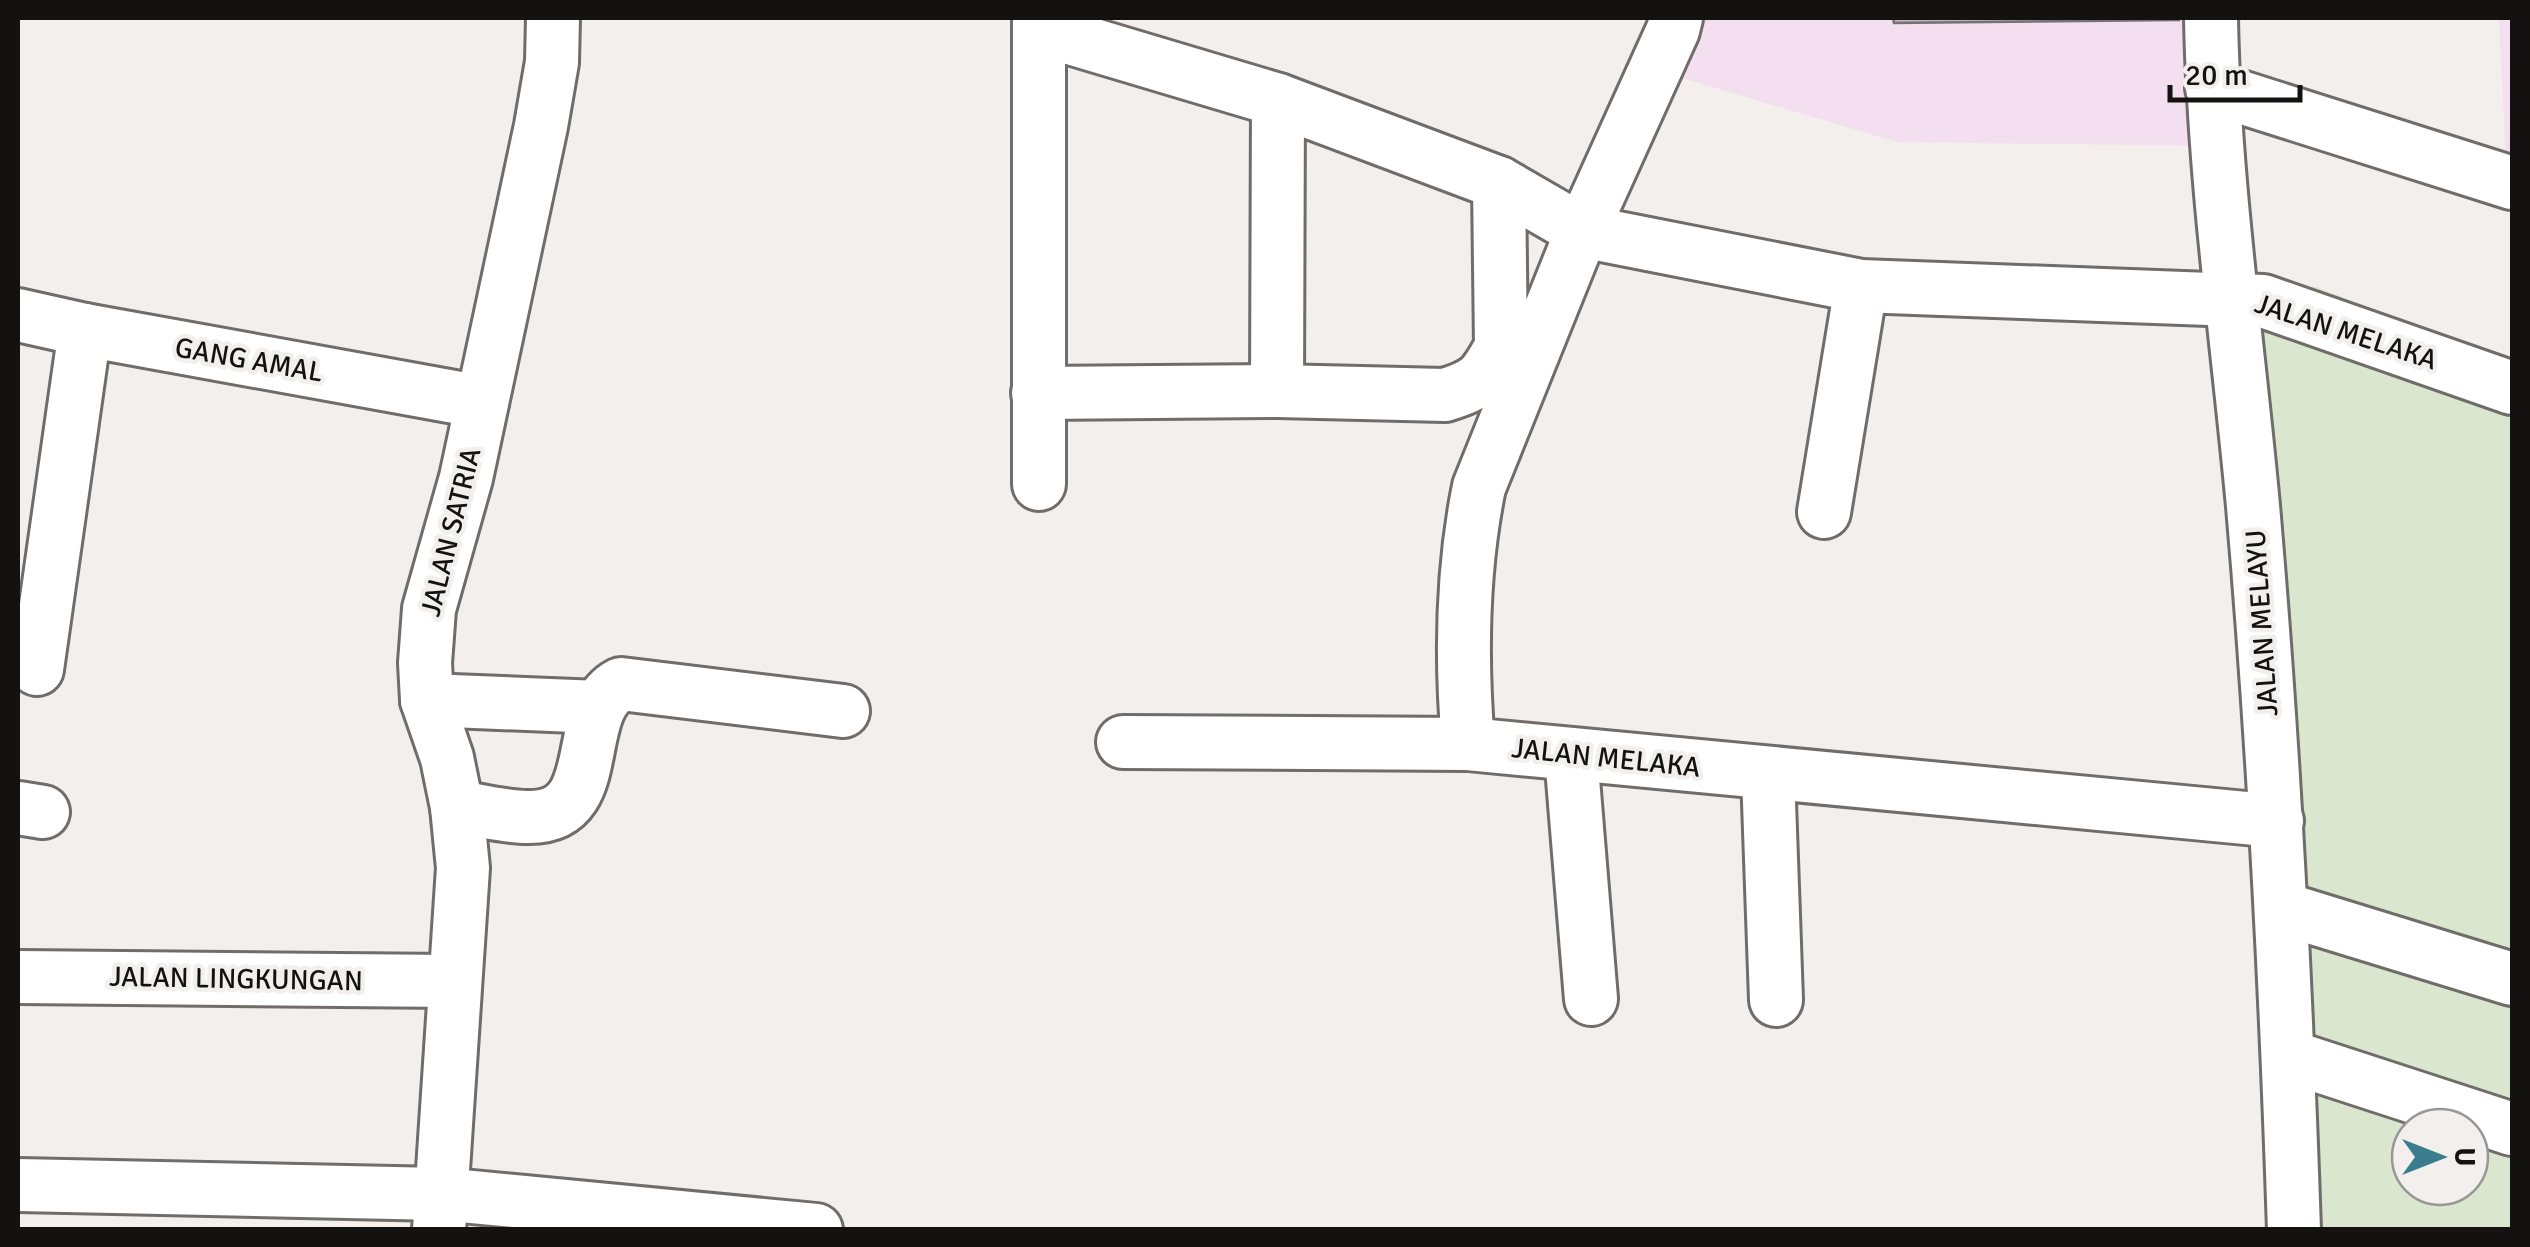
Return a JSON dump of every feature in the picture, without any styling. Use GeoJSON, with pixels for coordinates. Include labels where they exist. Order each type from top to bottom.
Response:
{"type":"FeatureCollection","features":[{"type":"Feature","properties":{"kind":"street","name":"JALAN SATRIA"},"geometry":{"type":"LineString","coordinates":[[440,1212],[463,868],[447,758],[427,700],[429,609],[466,478],[541,126],[552,62],[554,18]]}},
{"type":"Feature","properties":{"kind":"street"},"geometry":{"type":"LineString","coordinates":[[1468,744],[1464,690],[1467,572],[1479,486],[1582,231],[1676,18]]}},
{"type":"Feature","properties":{"kind":"street","name":"JALAN MELAYU"},"geometry":{"type":"LineString","coordinates":[[2211,18],[2212,88],[2229,298],[2252,505],[2277,821],[2294,1230]]}},
{"type":"Feature","properties":{"kind":"street"},"geometry":{"type":"LineString","coordinates":[[1039,484],[1040,23]]}},
{"type":"Feature","properties":{"kind":"street","name":"JALAN MELAKA"},"geometry":{"type":"LineString","coordinates":[[1040,23],[1278,100],[1500,182],[1582,231],[1861,286],[2263,300],[2512,388]]}},
{"type":"Feature","properties":{"kind":"street"},"geometry":{"type":"LineString","coordinates":[[2212,88],[2512,182]]}},
{"type":"Feature","properties":{"kind":"street"},"geometry":{"type":"LineString","coordinates":[[1277,391],[1278,100]]}},
{"type":"Feature","properties":{"kind":"street"},"geometry":{"type":"LineString","coordinates":[[1038,393],[1277,391],[1446,395],[1478,382],[1501,347],[1500,182]]}},
{"type":"Feature","properties":{"kind":"street"},"geometry":{"type":"LineString","coordinates":[[1824,512],[1861,286]]}},
{"type":"Feature","properties":{"kind":"street","name":"GANG AMAL"},"geometry":{"type":"LineString","coordinates":[[18,315],[482,402]]}},
{"type":"Feature","properties":{"kind":"street"},"geometry":{"type":"LineString","coordinates":[[36,669],[85,330]]}},
{"type":"Feature","properties":{"kind":"street"},"geometry":{"type":"LineString","coordinates":[[457,806],[528,818],[564,806],[580,785],[599,708],[610,690],[621,684],[843,711]]}},
{"type":"Feature","properties":{"kind":"street"},"geometry":{"type":"LineString","coordinates":[[427,700],[599,708]]}},
{"type":"Feature","properties":{"kind":"street","name":"JALAN MELAKA"},"geometry":{"type":"LineString","coordinates":[[1122,742],[1468,744],[2277,821]]}},
{"type":"Feature","properties":{"kind":"street"},"geometry":{"type":"LineString","coordinates":[[1571,755],[1592,999]]}},
{"type":"Feature","properties":{"kind":"street"},"geometry":{"type":"LineString","coordinates":[[1768,774],[1776,1000]]}},
{"type":"Feature","properties":{"kind":"street"},"geometry":{"type":"LineString","coordinates":[[2281,908],[2512,979]]}},
{"type":"Feature","properties":{"kind":"street","name":"JALAN LINGKUNGAN"},"geometry":{"type":"LineString","coordinates":[[18,977],[454,981]]}},
{"type":"Feature","properties":{"kind":"street"},"geometry":{"type":"LineString","coordinates":[[2288,1056],[2512,1128]]}},
{"type":"Feature","properties":{"kind":"street"},"geometry":{"type":"LineString","coordinates":[[18,1185],[440,1212],[816,1230]]}},
{"type":"Feature","properties":{"kind":"shaded area"},"geometry":{"type":"Polygon","coordinates":[[[1671,18],[2216,18],[2221,146],[1897,142],[1662,72],[1671,18]]]}},
{"type":"Feature","properties":{"kind":"shaded area"},"geometry":{"type":"Polygon","coordinates":[[[2499,18],[2512,18],[2512,163],[2506,161],[2499,18]]]}},
{"type":"Feature","properties":{"kind":"green space"},"geometry":{"type":"Polygon","coordinates":[[[2236,285],[2316,287],[2512,364],[2512,1229],[2308,1229],[2236,285]]]}},
{"type":"Feature","properties":{"kind":"building"},"geometry":{"type":"Polygon","coordinates":[[[1893,18],[2179,18],[2179,20],[1894,23],[1893,18]]]}}]}
